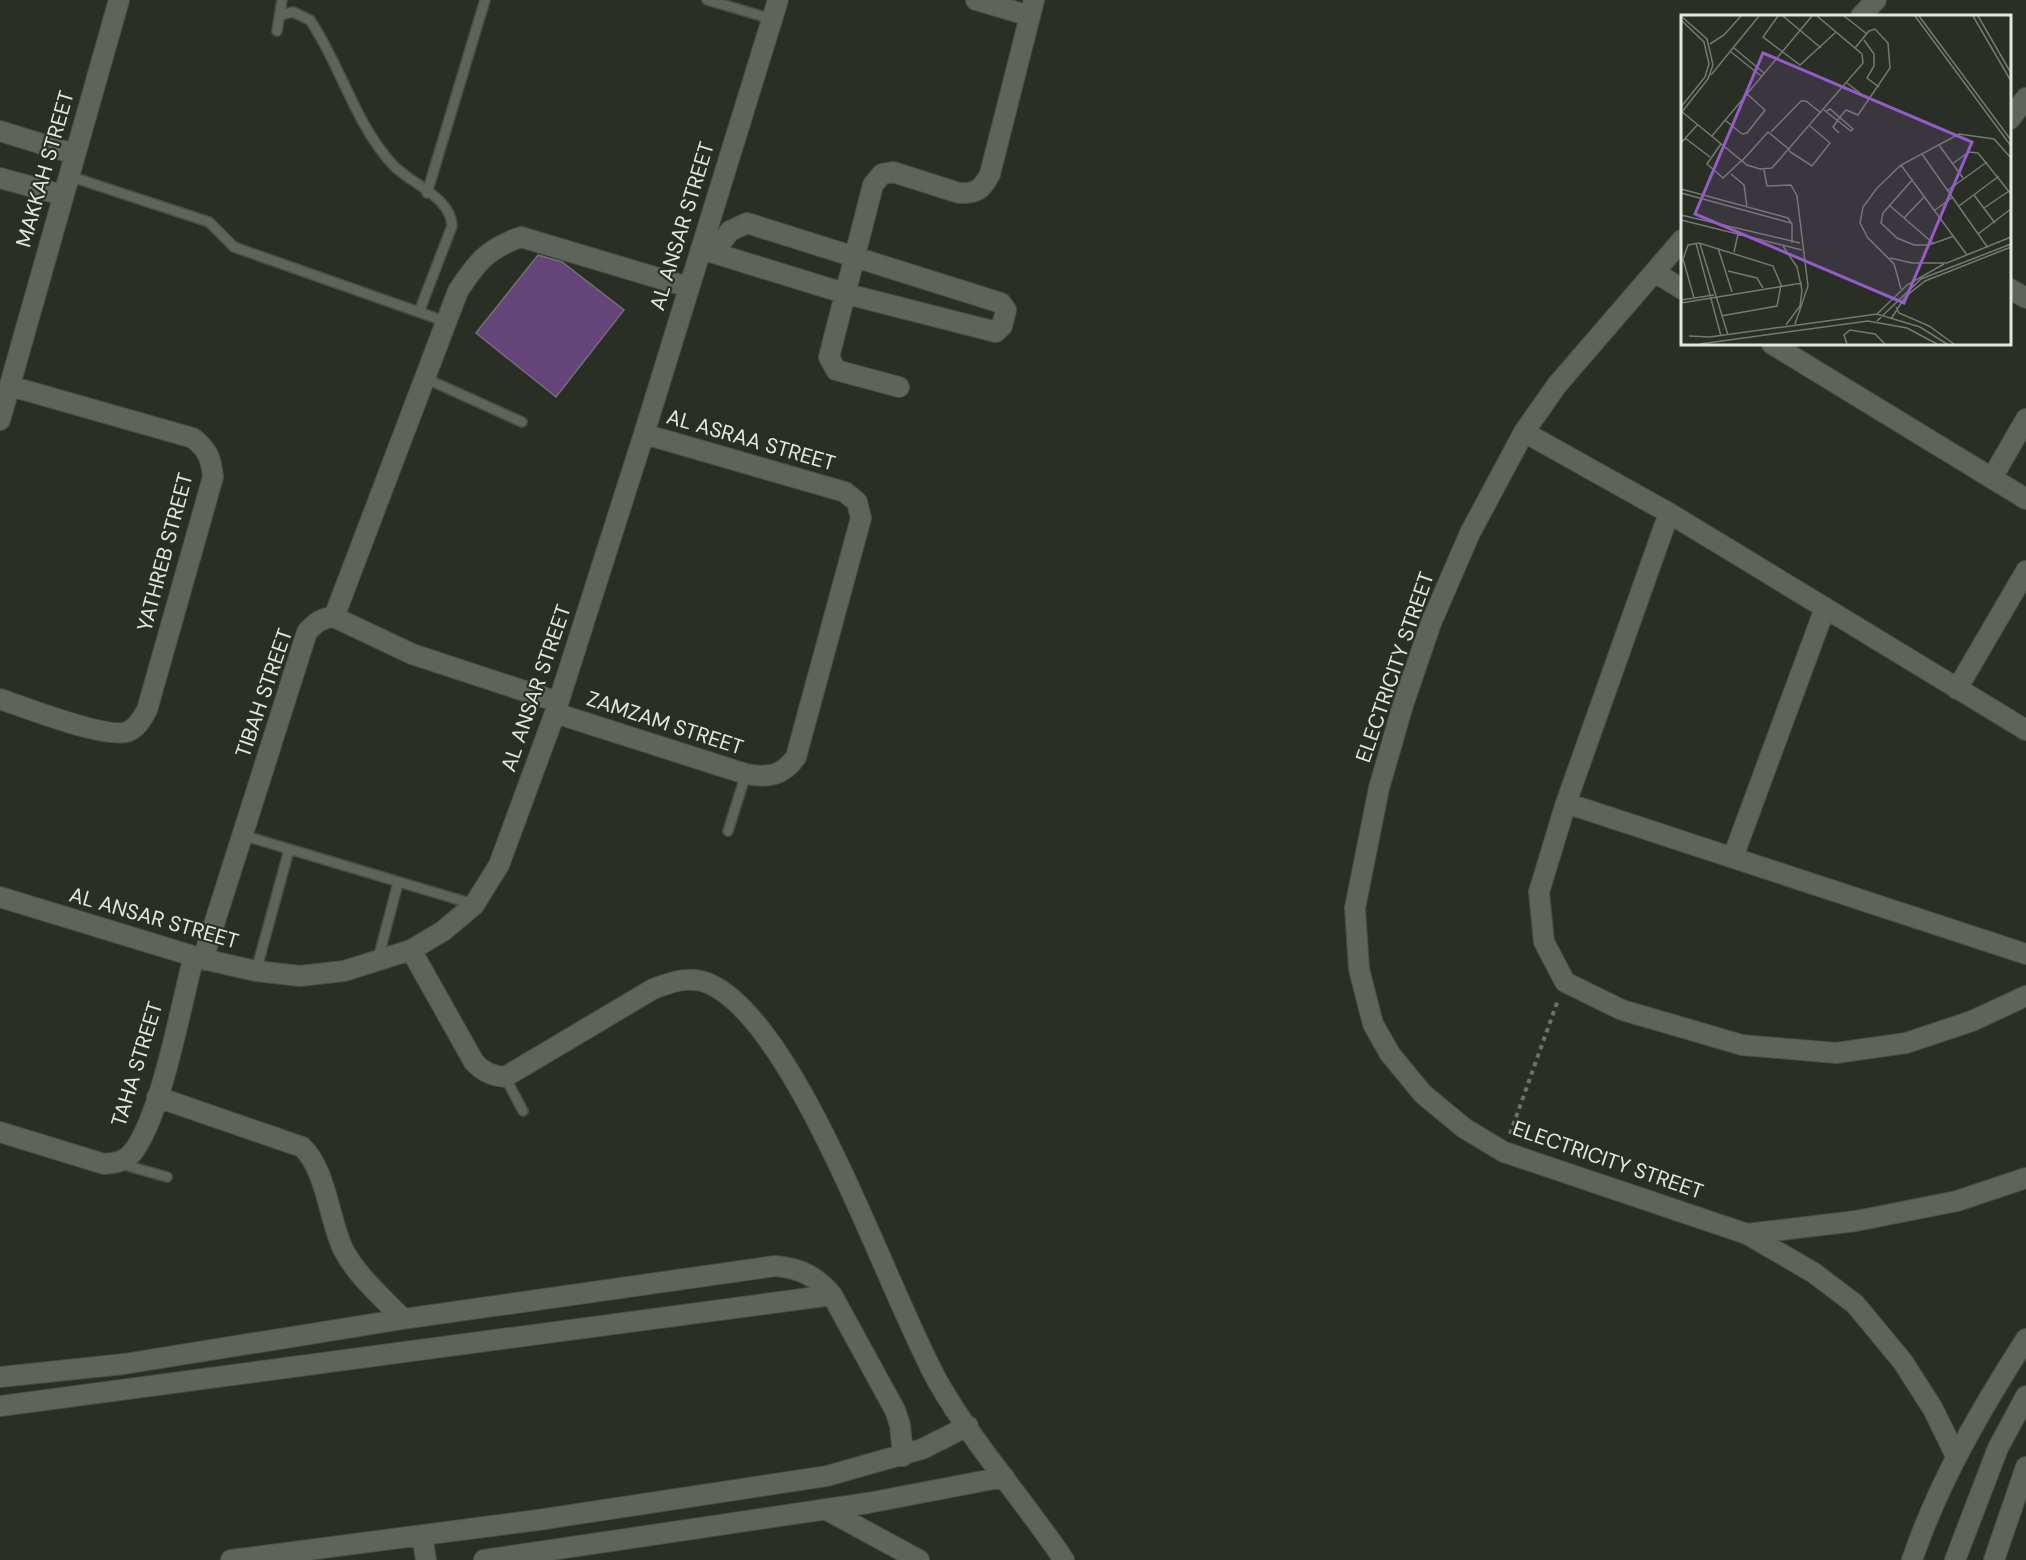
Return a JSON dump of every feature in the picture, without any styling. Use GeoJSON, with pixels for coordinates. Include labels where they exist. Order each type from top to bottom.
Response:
{"type":"FeatureCollection","features":[{"type":"Feature","properties":{"kind":"street","name":"MAKKAH STREET"},"geometry":{"type":"LineString","coordinates":[[0,420],[119,0]]}},
{"type":"Feature","properties":{"kind":"street"},"geometry":{"type":"LineString","coordinates":[[899,387],[836,370],[829,357],[847,294],[853,256],[873,185],[882,174],[893,171],[959,193],[971,194],[984,186],[990,174],[1032,8],[976,0]]}},
{"type":"Feature","properties":{"kind":"street"},"geometry":{"type":"LineString","coordinates":[[1862,15],[1876,0]]}},
{"type":"Feature","properties":{"kind":"street","name":"AL ANSAR STREET"},"geometry":{"type":"LineString","coordinates":[[0,897],[198,958],[256,971],[300,976],[345,971],[411,950],[443,931],[474,905],[499,865],[557,707],[688,287],[707,251],[775,9]]}},
{"type":"Feature","properties":{"kind":"street"},"geometry":{"type":"LineString","coordinates":[[2011,118],[2026,98]]}},
{"type":"Feature","properties":{"kind":"street"},"geometry":{"type":"LineString","coordinates":[[0,131],[74,154]]}},
{"type":"Feature","properties":{"kind":"street"},"geometry":{"type":"LineString","coordinates":[[0,178],[62,195]]}},
{"type":"Feature","properties":{"kind":"street"},"geometry":{"type":"LineString","coordinates":[[747,223],[1000,303],[1006,310],[1002,326],[996,332],[847,294],[707,251],[730,231],[747,223]]}},
{"type":"Feature","properties":{"kind":"street"},"geometry":{"type":"LineString","coordinates":[[557,707],[412,654],[334,617],[427,379],[458,291],[476,263],[497,245],[521,237],[688,287]]}},
{"type":"Feature","properties":{"kind":"street","name":"ELECTRICITY STREET"},"geometry":{"type":"LineString","coordinates":[[1681,242],[1557,385],[1524,432],[1470,533],[1431,623],[1402,705],[1379,788],[1355,908],[1359,969],[1373,1024],[1390,1053],[1423,1094],[1464,1128],[1504,1152],[1747,1233],[1814,1273],[1855,1304],[1903,1362],[1933,1409],[1956,1456]]}},
{"type":"Feature","properties":{"kind":"street"},"geometry":{"type":"LineString","coordinates":[[1656,273],[1681,288]]}},
{"type":"Feature","properties":{"kind":"street"},"geometry":{"type":"LineString","coordinates":[[2011,290],[2026,298]]}},
{"type":"Feature","properties":{"kind":"street"},"geometry":{"type":"LineString","coordinates":[[1774,345],[2026,499]]}},
{"type":"Feature","properties":{"kind":"street","name":"YATHREB STREET"},"geometry":{"type":"LineString","coordinates":[[0,699],[106,733],[128,732],[140,722],[147,710],[213,477],[211,459],[205,448],[193,438],[10,386]]}},
{"type":"Feature","properties":{"kind":"street"},"geometry":{"type":"LineString","coordinates":[[1992,478],[2026,420]]}},
{"type":"Feature","properties":{"kind":"street"},"geometry":{"type":"LineString","coordinates":[[1524,432],[1669,513],[2026,730]]}},
{"type":"Feature","properties":{"kind":"street","name":"AL ASRAA STREET"},"geometry":{"type":"LineString","coordinates":[[644,434],[844,492],[857,502],[861,518],[796,757],[789,767],[779,774],[754,776]]}},
{"type":"Feature","properties":{"kind":"street"},"geometry":{"type":"LineString","coordinates":[[1669,513],[1566,803],[1539,892],[1544,942],[1565,982],[1622,1010],[1742,1045],[1836,1053],[1906,1043],[1972,1021],[2026,996]]}},
{"type":"Feature","properties":{"kind":"street"},"geometry":{"type":"LineString","coordinates":[[1957,689],[2026,571]]}},
{"type":"Feature","properties":{"kind":"street"},"geometry":{"type":"LineString","coordinates":[[1733,857],[1825,609]]}},
{"type":"Feature","properties":{"kind":"street","name":"TIBAH STREET"},"geometry":{"type":"LineString","coordinates":[[198,958],[242,835],[308,632],[323,618],[334,617]]}},
{"type":"Feature","properties":{"kind":"street","name":"ZAMZAM STREET"},"geometry":{"type":"LineString","coordinates":[[557,707],[754,776]]}},
{"type":"Feature","properties":{"kind":"street"},"geometry":{"type":"LineString","coordinates":[[1566,803],[2026,954]]}},
{"type":"Feature","properties":{"kind":"street"},"geometry":{"type":"LineString","coordinates":[[411,950],[474,1062],[487,1074],[505,1077],[653,989],[674,981],[691,979],[708,983],[728,995],[752,1017],[806,1103],[939,1382],[1004,1477],[1065,1560]]}},
{"type":"Feature","properties":{"kind":"street","name":"TAHA STREET"},"geometry":{"type":"LineString","coordinates":[[118,1163],[130,1154],[141,1140],[157,1097],[198,958]]}},
{"type":"Feature","properties":{"kind":"street"},"geometry":{"type":"LineString","coordinates":[[157,1097],[302,1147],[313,1161],[345,1251],[372,1288],[404,1319]]}},
{"type":"Feature","properties":{"kind":"street"},"geometry":{"type":"LineString","coordinates":[[0,1132],[104,1164],[118,1163]]}},
{"type":"Feature","properties":{"kind":"street","name":"ELECTRICITY STREET"},"geometry":{"type":"LineString","coordinates":[[1747,1233],[1856,1221],[1957,1201],[2026,1178]]}},
{"type":"Feature","properties":{"kind":"street"},"geometry":{"type":"LineString","coordinates":[[0,1377],[124,1364],[404,1319],[775,1266],[807,1273],[821,1282],[832,1295],[895,1410],[903,1440],[903,1455]]}},
{"type":"Feature","properties":{"kind":"street"},"geometry":{"type":"LineString","coordinates":[[0,1406],[832,1295]]}},
{"type":"Feature","properties":{"kind":"street"},"geometry":{"type":"LineString","coordinates":[[1912,1560],[1956,1456],[2026,1339]]}},
{"type":"Feature","properties":{"kind":"street"},"geometry":{"type":"LineString","coordinates":[[1955,1560],[1994,1458],[2026,1396]]}},
{"type":"Feature","properties":{"kind":"street"},"geometry":{"type":"LineString","coordinates":[[231,1560],[538,1520],[827,1476],[903,1455],[968,1426]]}},
{"type":"Feature","properties":{"kind":"street"},"geometry":{"type":"LineString","coordinates":[[1994,1560],[2026,1467]]}},
{"type":"Feature","properties":{"kind":"street"},"geometry":{"type":"LineString","coordinates":[[484,1560],[825,1509],[1004,1477]]}},
{"type":"Feature","properties":{"kind":"street"},"geometry":{"type":"LineString","coordinates":[[825,1509],[919,1560]]}},
{"type":"Feature","properties":{"kind":"street"},"geometry":{"type":"LineString","coordinates":[[538,1520],[541,1552]]}},
{"type":"Feature","properties":{"kind":"street"},"geometry":{"type":"LineString","coordinates":[[422,1535],[426,1560]]}},
{"type":"Feature","properties":{"kind":"lane"},"geometry":{"type":"LineString","coordinates":[[277,31],[282,0]]}},
{"type":"Feature","properties":{"kind":"lane"},"geometry":{"type":"LineString","coordinates":[[427,193],[485,0]]}},
{"type":"Feature","properties":{"kind":"lane"},"geometry":{"type":"LineString","coordinates":[[707,0],[775,9]]}},
{"type":"Feature","properties":{"kind":"lane"},"geometry":{"type":"LineString","coordinates":[[280,15],[293,12],[310,20],[373,140],[396,168],[449,212],[452,226],[419,312]]}},
{"type":"Feature","properties":{"kind":"lane"},"geometry":{"type":"LineString","coordinates":[[69,176],[208,222],[234,247],[447,322]]}},
{"type":"Feature","properties":{"kind":"lane"},"geometry":{"type":"LineString","coordinates":[[427,379],[522,422]]}},
{"type":"Feature","properties":{"kind":"lane"},"geometry":{"type":"LineString","coordinates":[[729,831],[754,776]]}},
{"type":"Feature","properties":{"kind":"lane"},"geometry":{"type":"LineString","coordinates":[[242,835],[474,905]]}},
{"type":"Feature","properties":{"kind":"lane"},"geometry":{"type":"LineString","coordinates":[[256,971],[289,850]]}},
{"type":"Feature","properties":{"kind":"lane"},"geometry":{"type":"LineString","coordinates":[[376,963],[398,883]]}},
{"type":"Feature","properties":{"kind":"lane"},"geometry":{"type":"LineString","coordinates":[[505,1077],[523,1111]]}},
{"type":"Feature","properties":{"kind":"lane"},"geometry":{"type":"LineString","coordinates":[[118,1163],[167,1177]]}},
{"type":"Feature","properties":{"kind":"path"},"geometry":{"type":"LineString","coordinates":[[1504,1152],[1565,982]]}},
{"type":"Feature","properties":{"kind":"building"},"geometry":{"type":"Polygon","coordinates":[[[538,255],[562,262],[624,310],[556,397],[476,333],[538,255]]]}}]}
